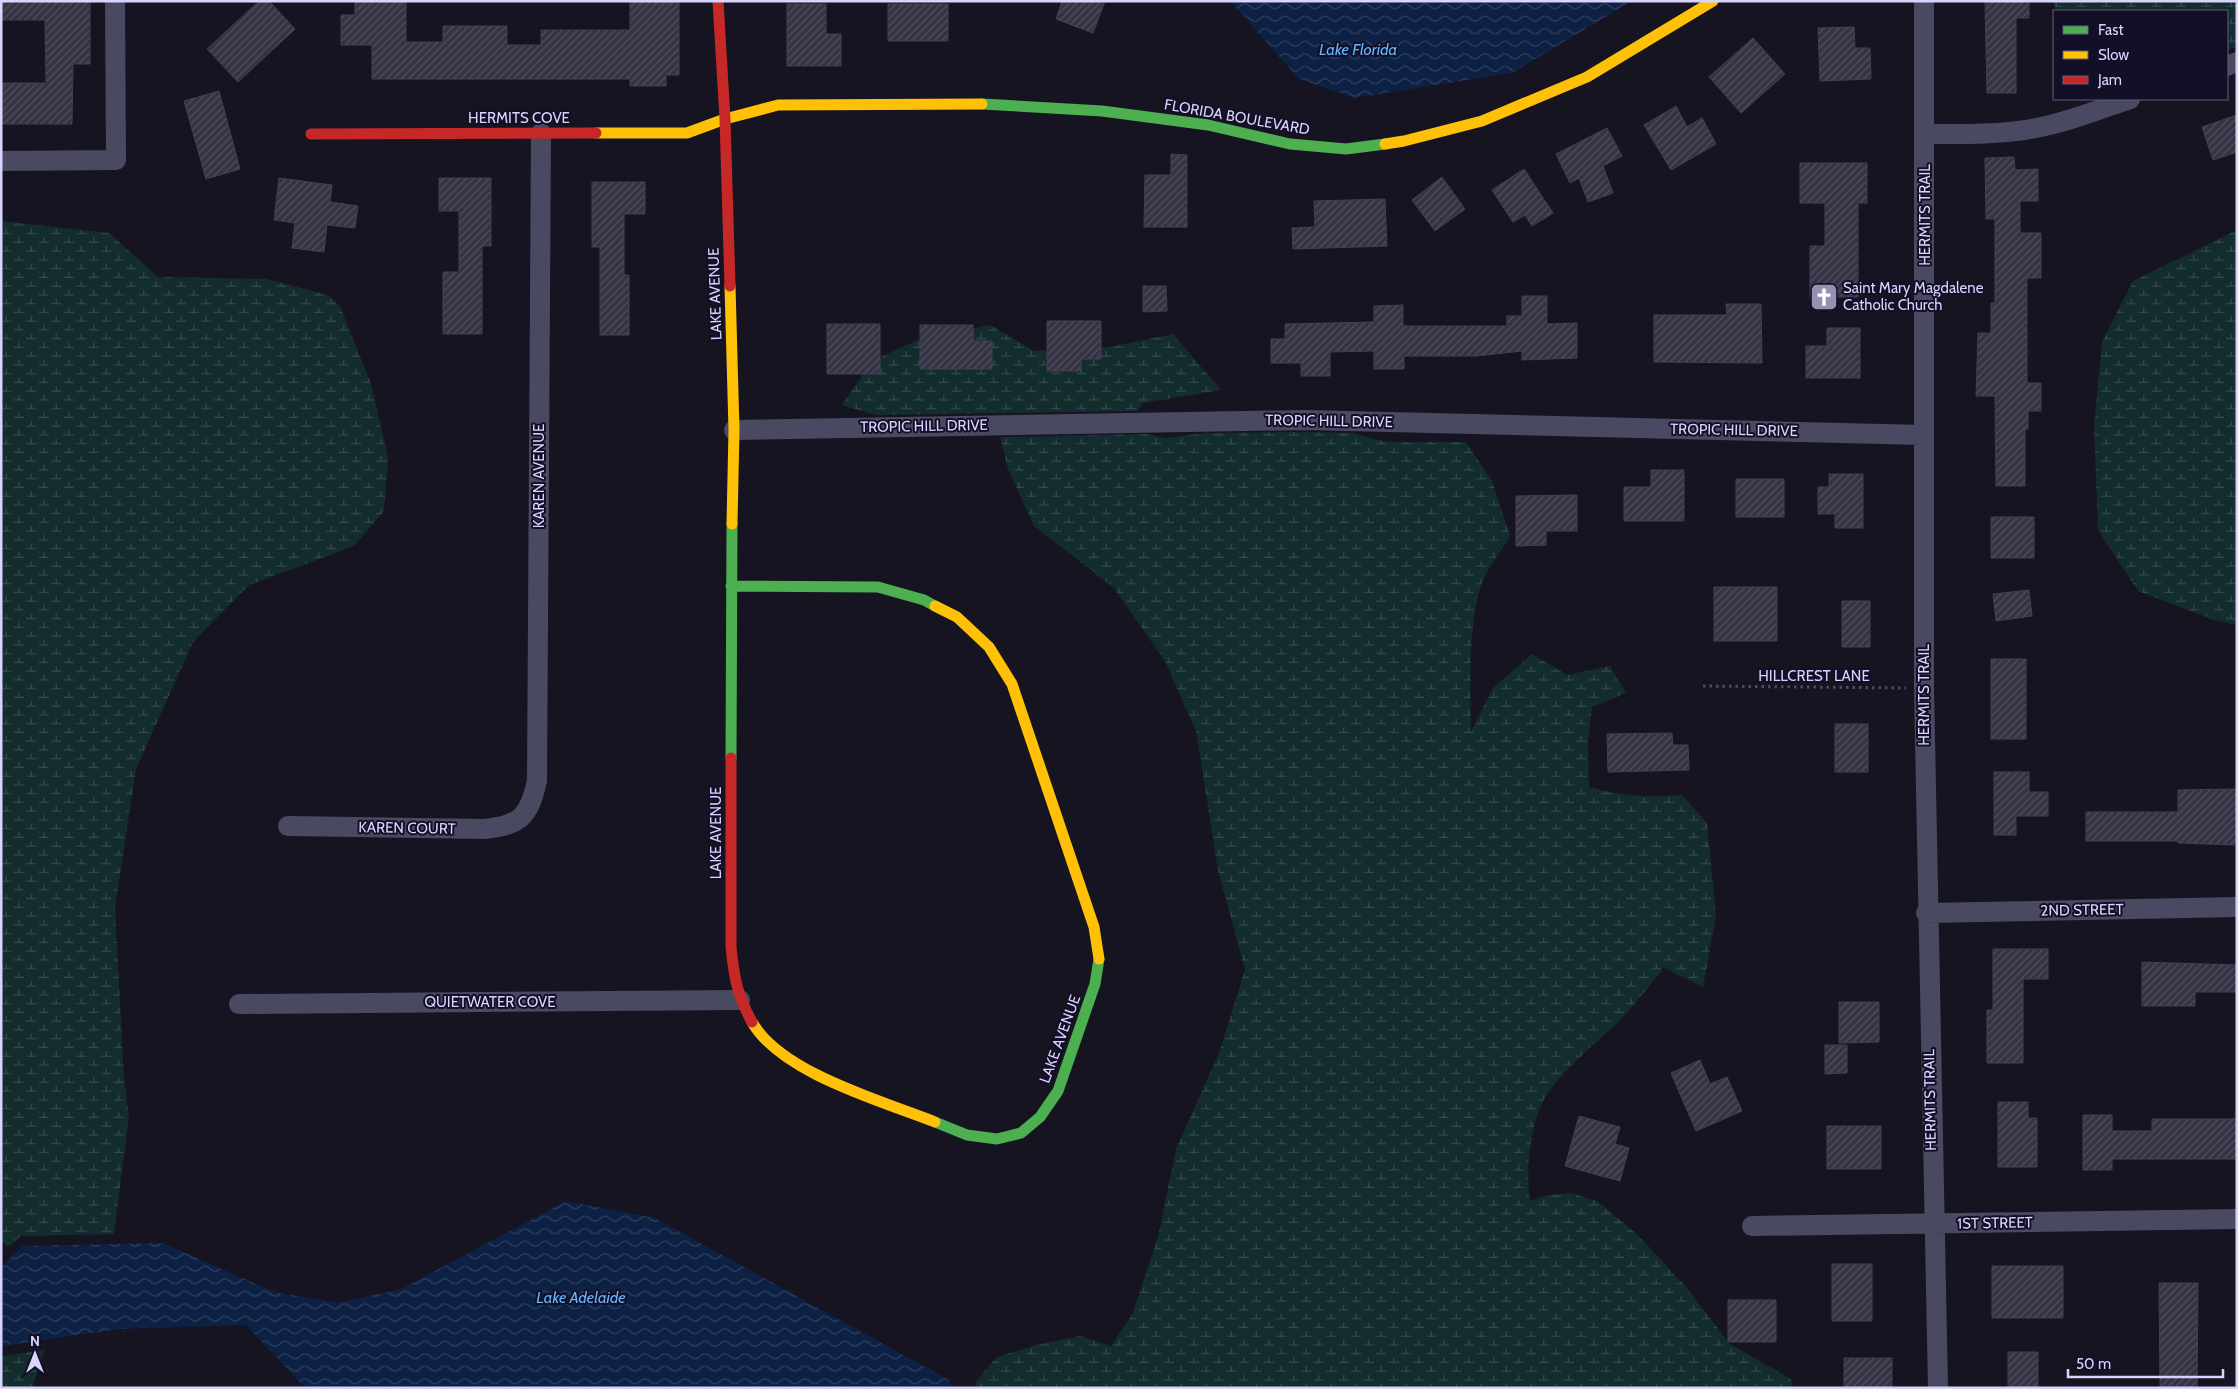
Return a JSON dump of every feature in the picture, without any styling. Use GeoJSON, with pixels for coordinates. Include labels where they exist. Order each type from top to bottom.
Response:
{"type":"FeatureCollection","features":[{"type":"Feature","properties":{"kind":"street"},"geometry":{"type":"LineString","coordinates":[[1,161],[116,160],[115,1]]}},
{"type":"Feature","properties":{"kind":"street","name":"LAKE AVENUE"},"geometry":{"type":"LineString","coordinates":[[718,1],[725,120],[734,430],[731,586],[731,947],[734,978],[740,1000],[757,1030],[778,1051],[815,1074],[967,1135],[997,1139],[1021,1133],[1040,1117],[1058,1091],[1095,984],[1099,959],[1094,927],[1012,684],[989,647],[957,617],[924,600],[878,587],[731,586]]}},
{"type":"Feature","properties":{"kind":"street","name":"FLORIDA BOULEVARD"},"geometry":{"type":"LineString","coordinates":[[725,120],[778,105],[963,103],[1102,110],[1208,125],[1290,144],[1346,149],[1404,141],[1482,121],[1587,77],[1713,1]]}},
{"type":"Feature","properties":{"kind":"street","name":"HERMITS TRAIL"},"geometry":{"type":"LineString","coordinates":[[1924,1],[1924,688],[1926,913],[1938,1388]]}},
{"type":"Feature","properties":{"kind":"street"},"geometry":{"type":"LineString","coordinates":[[1925,134],[1994,134],[2031,129],[2061,122],[2127,100]]}},
{"type":"Feature","properties":{"kind":"street","name":"HERMITS COVE"},"geometry":{"type":"LineString","coordinates":[[311,134],[687,133],[725,120]]}},
{"type":"Feature","properties":{"kind":"street","name":"KAREN AVENUE"},"geometry":{"type":"LineString","coordinates":[[523,816],[533,799],[537,781],[541,133]]}},
{"type":"Feature","properties":{"kind":"street","name":"TROPIC HILL DRIVE"},"geometry":{"type":"LineString","coordinates":[[734,430],[1306,420],[1924,435]]}},
{"type":"Feature","properties":{"kind":"street","name":"KAREN COURT"},"geometry":{"type":"LineString","coordinates":[[288,826],[485,829],[508,826],[523,816]]}},
{"type":"Feature","properties":{"kind":"street","name":"2ND STREET"},"geometry":{"type":"LineString","coordinates":[[1926,913],[2237,907]]}},
{"type":"Feature","properties":{"kind":"street","name":"QUIETWATER COVE"},"geometry":{"type":"LineString","coordinates":[[239,1004],[740,1000]]}},
{"type":"Feature","properties":{"kind":"street","name":"1ST STREET"},"geometry":{"type":"LineString","coordinates":[[1752,1226],[2237,1219]]}},
{"type":"Feature","properties":{"kind":"path","name":"HILLCREST LANE"},"geometry":{"type":"LineString","coordinates":[[1703,686],[1924,688]]}},
{"type":"Feature","properties":{"kind":"green space"},"geometry":{"type":"Polygon","coordinates":[[[2052,1],[2237,1],[2237,47],[2228,50],[2228,10],[2056,10],[2052,1]]]}},
{"type":"Feature","properties":{"kind":"green space"},"geometry":{"type":"Polygon","coordinates":[[[1,221],[109,233],[158,277],[267,279],[328,295],[340,306],[371,384],[388,458],[384,511],[354,546],[249,585],[193,642],[136,769],[115,908],[124,1078],[129,1116],[114,1234],[21,1236],[9,1246],[1,1242],[1,221]]]}},
{"type":"Feature","properties":{"kind":"green space"},"geometry":{"type":"Polygon","coordinates":[[[2237,230],[2237,625],[2217,621],[2138,591],[2098,530],[2094,425],[2102,342],[2133,281],[2237,230]]]}},
{"type":"Feature","properties":{"kind":"green space"},"geometry":{"type":"Polygon","coordinates":[[[990,325],[1034,351],[1108,347],[1173,334],[1221,390],[1143,403],[1138,411],[876,415],[842,405],[872,361],[920,339],[990,325]]]}},
{"type":"Feature","properties":{"kind":"green space"},"geometry":{"type":"Polygon","coordinates":[[[1206,433],[1352,433],[1387,442],[1466,442],[1492,481],[1510,536],[1484,578],[1475,612],[1471,653],[1471,731],[1493,688],[1532,654],[1567,675],[1610,666],[1626,693],[1592,707],[1588,740],[1589,787],[1635,796],[1682,795],[1707,823],[1716,915],[1703,987],[1662,967],[1661,972],[1626,1013],[1552,1087],[1538,1113],[1532,1134],[1528,1168],[1530,1201],[1549,1195],[1571,1193],[1597,1201],[1638,1235],[1686,1287],[1730,1344],[1791,1379],[1793,1388],[977,1388],[976,1381],[997,1357],[1036,1345],[1080,1336],[1111,1346],[1132,1315],[1158,1237],[1176,1149],[1219,1053],[1245,970],[1218,870],[1196,731],[1165,661],[1113,587],[1034,526],[1008,469],[1000,437],[1147,434],[1165,438],[1206,433]]]}},
{"type":"Feature","properties":{"kind":"green space"},"geometry":{"type":"Polygon","coordinates":[[[45,1350],[32,1388],[1,1388],[1,1356],[45,1350]]]}},
{"type":"Feature","properties":{"kind":"water","name":"Lake Florida"},"geometry":{"type":"Polygon","coordinates":[[[1230,1],[1632,1],[1512,73],[1354,98],[1299,79],[1230,1]]]}},
{"type":"Feature","properties":{"kind":"water","name":"Lake Adelaide"},"geometry":{"type":"Polygon","coordinates":[[[566,1201],[655,1218],[949,1380],[953,1388],[305,1388],[246,1325],[121,1329],[1,1346],[1,1268],[22,1246],[163,1243],[274,1292],[338,1303],[401,1289],[566,1201]]]}},
{"type":"Feature","properties":{"kind":"building"},"geometry":{"type":"Polygon","coordinates":[[[1,1],[90,1],[90,64],[73,64],[72,124],[1,124],[1,83],[46,83],[45,20],[1,20],[1,1]]]}},
{"type":"Feature","properties":{"kind":"building"},"geometry":{"type":"Polygon","coordinates":[[[259,1],[269,1],[295,29],[238,82],[207,49],[259,1]]]}},
{"type":"Feature","properties":{"kind":"building"},"geometry":{"type":"Polygon","coordinates":[[[355,1],[406,1],[406,42],[443,42],[443,26],[507,26],[507,45],[541,45],[541,30],[630,30],[630,1],[679,1],[679,75],[666,75],[666,86],[630,86],[630,79],[372,79],[372,45],[341,45],[341,15],[355,15],[355,1]]]}},
{"type":"Feature","properties":{"kind":"building"},"geometry":{"type":"Polygon","coordinates":[[[1062,1],[1105,1],[1093,33],[1056,19],[1062,1]]]}},
{"type":"Feature","properties":{"kind":"building"},"geometry":{"type":"Polygon","coordinates":[[[1985,1],[2029,1],[2029,18],[2016,18],[2016,93],[1987,93],[1985,1]]]}},
{"type":"Feature","properties":{"kind":"building"},"geometry":{"type":"Polygon","coordinates":[[[787,4],[826,4],[826,34],[841,34],[841,66],[787,66],[787,4]]]}},
{"type":"Feature","properties":{"kind":"building"},"geometry":{"type":"Polygon","coordinates":[[[888,4],[948,4],[948,41],[888,41],[888,4]]]}},
{"type":"Feature","properties":{"kind":"building"},"geometry":{"type":"Polygon","coordinates":[[[1854,27],[1855,48],[1870,48],[1871,79],[1820,81],[1818,28],[1854,27]]]}},
{"type":"Feature","properties":{"kind":"building"},"geometry":{"type":"Polygon","coordinates":[[[1753,38],[1785,74],[1741,113],[1709,77],[1753,38]]]}},
{"type":"Feature","properties":{"kind":"building"},"geometry":{"type":"Polygon","coordinates":[[[219,91],[240,169],[206,179],[184,101],[219,91]]]}},
{"type":"Feature","properties":{"kind":"building"},"geometry":{"type":"Polygon","coordinates":[[[1676,106],[1687,127],[1702,118],[1716,144],[1671,170],[1644,125],[1676,106]]]}},
{"type":"Feature","properties":{"kind":"building"},"geometry":{"type":"Polygon","coordinates":[[[2237,115],[2237,152],[2213,160],[2202,127],[2237,115]]]}},
{"type":"Feature","properties":{"kind":"building"},"geometry":{"type":"Polygon","coordinates":[[[1607,128],[1622,156],[1603,166],[1613,193],[1588,202],[1579,178],[1570,183],[1556,154],[1607,128]]]}},
{"type":"Feature","properties":{"kind":"building"},"geometry":{"type":"Polygon","coordinates":[[[1171,154],[1187,155],[1187,227],[1144,227],[1145,175],[1171,175],[1171,154]]]}},
{"type":"Feature","properties":{"kind":"building"},"geometry":{"type":"Polygon","coordinates":[[[2014,157],[2015,170],[2038,169],[2038,201],[2020,201],[2020,233],[2041,233],[2041,278],[2027,278],[2027,383],[2041,383],[2041,411],[2028,411],[2028,429],[2025,429],[2025,486],[1996,486],[1995,396],[1976,396],[1978,333],[1991,333],[1991,303],[1995,303],[1995,219],[1986,219],[1985,158],[2014,157]]]}},
{"type":"Feature","properties":{"kind":"building"},"geometry":{"type":"Polygon","coordinates":[[[1800,163],[1867,163],[1867,203],[1858,203],[1858,297],[1810,297],[1810,246],[1825,246],[1825,203],[1800,203],[1800,163]]]}},
{"type":"Feature","properties":{"kind":"building"},"geometry":{"type":"Polygon","coordinates":[[[1524,169],[1553,213],[1532,226],[1525,215],[1513,222],[1492,190],[1524,169]]]}},
{"type":"Feature","properties":{"kind":"building"},"geometry":{"type":"Polygon","coordinates":[[[1442,177],[1465,209],[1435,231],[1412,200],[1442,177]]]}},
{"type":"Feature","properties":{"kind":"building"},"geometry":{"type":"Polygon","coordinates":[[[279,178],[332,185],[330,202],[358,206],[355,228],[327,225],[324,252],[292,248],[295,223],[274,220],[279,178]]]}},
{"type":"Feature","properties":{"kind":"building"},"geometry":{"type":"Polygon","coordinates":[[[439,178],[491,178],[491,246],[482,246],[482,334],[443,334],[443,272],[459,272],[459,211],[439,211],[439,178]]]}},
{"type":"Feature","properties":{"kind":"building"},"geometry":{"type":"Polygon","coordinates":[[[592,182],[645,182],[645,214],[624,214],[624,275],[629,275],[629,335],[600,335],[600,247],[592,247],[592,182]]]}},
{"type":"Feature","properties":{"kind":"building"},"geometry":{"type":"Polygon","coordinates":[[[1385,199],[1387,246],[1293,249],[1292,228],[1315,227],[1314,201],[1385,199]]]}},
{"type":"Feature","properties":{"kind":"building"},"geometry":{"type":"Polygon","coordinates":[[[1143,286],[1166,286],[1167,311],[1143,312],[1143,286]]]}},
{"type":"Feature","properties":{"kind":"building"},"geometry":{"type":"Polygon","coordinates":[[[1522,296],[1547,296],[1547,324],[1577,323],[1577,358],[1522,360],[1522,351],[1476,356],[1404,356],[1404,369],[1374,369],[1374,351],[1330,352],[1330,376],[1301,376],[1301,363],[1271,363],[1271,339],[1285,339],[1285,324],[1374,322],[1374,306],[1403,305],[1403,326],[1507,326],[1507,316],[1522,316],[1522,296]]]}},
{"type":"Feature","properties":{"kind":"building"},"geometry":{"type":"Polygon","coordinates":[[[1726,304],[1761,304],[1762,363],[1654,362],[1654,315],[1727,315],[1726,304]]]}},
{"type":"Feature","properties":{"kind":"building"},"geometry":{"type":"Polygon","coordinates":[[[1047,321],[1101,321],[1101,359],[1081,359],[1081,371],[1047,371],[1047,321]]]}},
{"type":"Feature","properties":{"kind":"building"},"geometry":{"type":"Polygon","coordinates":[[[827,324],[880,324],[880,374],[827,374],[827,324]]]}},
{"type":"Feature","properties":{"kind":"building"},"geometry":{"type":"Polygon","coordinates":[[[920,325],[973,325],[973,341],[992,341],[992,369],[920,369],[920,325]]]}},
{"type":"Feature","properties":{"kind":"building"},"geometry":{"type":"Polygon","coordinates":[[[1827,328],[1860,328],[1860,378],[1806,378],[1806,346],[1827,346],[1827,328]]]}},
{"type":"Feature","properties":{"kind":"building"},"geometry":{"type":"Polygon","coordinates":[[[1651,470],[1684,470],[1684,521],[1624,521],[1624,487],[1651,487],[1651,470]]]}},
{"type":"Feature","properties":{"kind":"building"},"geometry":{"type":"Polygon","coordinates":[[[1829,474],[1863,474],[1863,528],[1835,528],[1835,514],[1818,514],[1818,487],[1829,487],[1829,474]]]}},
{"type":"Feature","properties":{"kind":"building"},"geometry":{"type":"Polygon","coordinates":[[[1736,479],[1784,479],[1784,517],[1736,517],[1736,479]]]}},
{"type":"Feature","properties":{"kind":"building"},"geometry":{"type":"Polygon","coordinates":[[[1577,495],[1577,531],[1546,531],[1546,545],[1516,546],[1516,496],[1577,495]]]}},
{"type":"Feature","properties":{"kind":"building"},"geometry":{"type":"Polygon","coordinates":[[[1991,517],[2034,517],[2034,558],[1991,558],[1991,517]]]}},
{"type":"Feature","properties":{"kind":"building"},"geometry":{"type":"Polygon","coordinates":[[[1714,587],[1777,587],[1777,641],[1714,641],[1714,587]]]}},
{"type":"Feature","properties":{"kind":"building"},"geometry":{"type":"Polygon","coordinates":[[[2029,590],[2032,616],[1996,621],[1993,594],[2029,590]]]}},
{"type":"Feature","properties":{"kind":"building"},"geometry":{"type":"Polygon","coordinates":[[[1842,601],[1870,601],[1870,647],[1842,647],[1842,601]]]}},
{"type":"Feature","properties":{"kind":"building"},"geometry":{"type":"Polygon","coordinates":[[[1991,659],[2026,659],[2026,739],[1991,739],[1991,659]]]}},
{"type":"Feature","properties":{"kind":"building"},"geometry":{"type":"Polygon","coordinates":[[[1835,724],[1868,724],[1868,772],[1835,772],[1835,724]]]}},
{"type":"Feature","properties":{"kind":"building"},"geometry":{"type":"Polygon","coordinates":[[[1672,733],[1673,745],[1688,745],[1689,770],[1608,772],[1607,734],[1672,733]]]}},
{"type":"Feature","properties":{"kind":"building"},"geometry":{"type":"Polygon","coordinates":[[[1994,772],[2029,772],[2029,792],[2048,792],[2048,816],[2016,816],[2016,835],[1994,835],[1994,772]]]}},
{"type":"Feature","properties":{"kind":"building"},"geometry":{"type":"Polygon","coordinates":[[[2237,789],[2237,845],[2178,843],[2178,841],[2086,841],[2086,812],[2178,812],[2178,790],[2237,789]]]}},
{"type":"Feature","properties":{"kind":"building"},"geometry":{"type":"Polygon","coordinates":[[[1993,949],[2048,949],[2048,979],[2023,979],[2023,1063],[1987,1063],[1987,1010],[1993,1010],[1993,949]]]}},
{"type":"Feature","properties":{"kind":"building"},"geometry":{"type":"Polygon","coordinates":[[[2142,962],[2237,965],[2237,992],[2195,992],[2195,1006],[2142,1006],[2142,962]]]}},
{"type":"Feature","properties":{"kind":"building"},"geometry":{"type":"Polygon","coordinates":[[[1839,1002],[1879,1002],[1879,1042],[1839,1043],[1839,1002]]]}},
{"type":"Feature","properties":{"kind":"building"},"geometry":{"type":"Polygon","coordinates":[[[1825,1045],[1847,1045],[1847,1073],[1825,1074],[1825,1045]]]}},
{"type":"Feature","properties":{"kind":"building"},"geometry":{"type":"Polygon","coordinates":[[[1700,1060],[1710,1084],[1727,1077],[1742,1111],[1696,1131],[1671,1073],[1700,1060]]]}},
{"type":"Feature","properties":{"kind":"building"},"geometry":{"type":"Polygon","coordinates":[[[1998,1102],[2028,1102],[2028,1118],[2037,1118],[2037,1167],[1998,1167],[1998,1102]]]}},
{"type":"Feature","properties":{"kind":"building"},"geometry":{"type":"Polygon","coordinates":[[[2083,1115],[2112,1115],[2112,1131],[2152,1131],[2152,1119],[2237,1119],[2237,1159],[2112,1159],[2112,1170],[2083,1170],[2083,1115]]]}},
{"type":"Feature","properties":{"kind":"building"},"geometry":{"type":"Polygon","coordinates":[[[1579,1116],[1620,1127],[1615,1144],[1629,1148],[1620,1181],[1565,1166],[1579,1116]]]}},
{"type":"Feature","properties":{"kind":"building"},"geometry":{"type":"Polygon","coordinates":[[[1827,1126],[1881,1126],[1881,1169],[1827,1169],[1827,1126]]]}},
{"type":"Feature","properties":{"kind":"building"},"geometry":{"type":"Polygon","coordinates":[[[1832,1264],[1872,1264],[1872,1321],[1832,1321],[1832,1264]]]}},
{"type":"Feature","properties":{"kind":"building"},"geometry":{"type":"Polygon","coordinates":[[[1992,1266],[2063,1266],[2063,1318],[1992,1318],[1992,1266]]]}},
{"type":"Feature","properties":{"kind":"building"},"geometry":{"type":"Polygon","coordinates":[[[2159,1283],[2198,1283],[2197,1388],[2160,1388],[2159,1283]]]}},
{"type":"Feature","properties":{"kind":"building"},"geometry":{"type":"Polygon","coordinates":[[[1728,1300],[1776,1300],[1776,1342],[1728,1342],[1728,1300]]]}},
{"type":"Feature","properties":{"kind":"building"},"geometry":{"type":"Polygon","coordinates":[[[2008,1352],[2038,1352],[2038,1388],[2008,1388],[2008,1352]]]}},
{"type":"Feature","properties":{"kind":"building"},"geometry":{"type":"Polygon","coordinates":[[[1844,1358],[1892,1358],[1892,1388],[1844,1388],[1844,1358]]]}},
{"type":"Feature","properties":{"kind":"traffic: fast"},"geometry":{"type":"LineString","coordinates":[[982,104],[1102,111],[1208,125],[1290,144],[1346,149],[1385,144]]}},
{"type":"Feature","properties":{"kind":"traffic: fast"},"geometry":{"type":"LineString","coordinates":[[731,758],[732,524]]}},
{"type":"Feature","properties":{"kind":"traffic: fast"},"geometry":{"type":"LineString","coordinates":[[731,586],[878,587],[924,600],[935,606]]}},
{"type":"Feature","properties":{"kind":"traffic: fast"},"geometry":{"type":"LineString","coordinates":[[935,1122],[967,1135],[997,1139],[1021,1133],[1040,1117],[1058,1091],[1095,984],[1099,959]]}},
{"type":"Feature","properties":{"kind":"traffic: slow"},"geometry":{"type":"LineString","coordinates":[[1385,144],[1482,121],[1587,77],[1713,1]]}},
{"type":"Feature","properties":{"kind":"traffic: slow"},"geometry":{"type":"LineString","coordinates":[[596,133],[687,133],[725,119],[778,105],[982,104]]}},
{"type":"Feature","properties":{"kind":"traffic: slow"},"geometry":{"type":"LineString","coordinates":[[730,286],[734,430],[732,524]]}},
{"type":"Feature","properties":{"kind":"traffic: slow"},"geometry":{"type":"LineString","coordinates":[[935,606],[957,617],[989,647],[1012,684],[1094,927],[1099,959]]}},
{"type":"Feature","properties":{"kind":"traffic: slow"},"geometry":{"type":"LineString","coordinates":[[752,1022],[766,1040],[785,1056],[809,1071],[861,1095],[935,1122]]}},
{"type":"Feature","properties":{"kind":"traffic: jam"},"geometry":{"type":"LineString","coordinates":[[718,1],[725,119],[730,286]]}},
{"type":"Feature","properties":{"kind":"traffic: jam"},"geometry":{"type":"LineString","coordinates":[[311,134],[596,133]]}},
{"type":"Feature","properties":{"kind":"traffic: jam"},"geometry":{"type":"LineString","coordinates":[[731,758],[731,947],[737,986],[752,1022]]}},
{"type":"Feature","properties":{"kind":"place","name":"Saint Mary Magdalene Catholic Church"},"geometry":{"type":"Point","coordinates":[1824,297]}}]}
